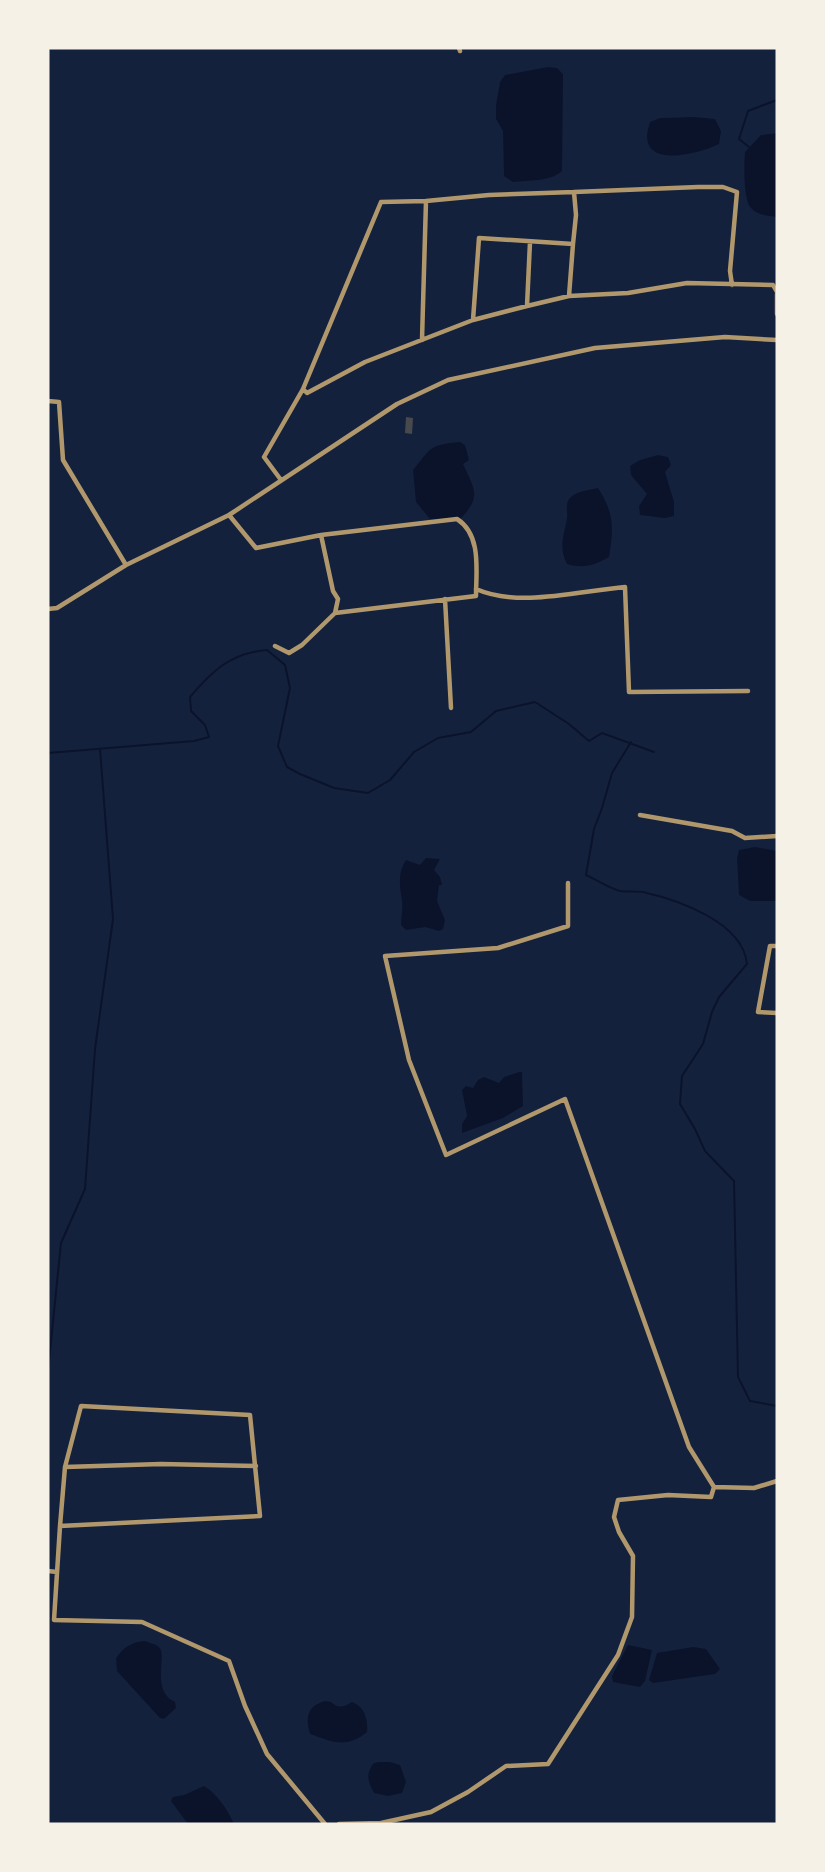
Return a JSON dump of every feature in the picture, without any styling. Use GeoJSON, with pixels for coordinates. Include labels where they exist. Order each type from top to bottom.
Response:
{"type":"FeatureCollection","features":[{"type":"Feature","properties":{"kind":"street"},"geometry":{"type":"LineString","coordinates":[[281,480],[264,457],[303,389],[381,202],[426,201],[489,195],[698,186],[723,187],[736,192],[731,260],[732,285]]}},
{"type":"Feature","properties":{"kind":"street"},"geometry":{"type":"LineString","coordinates":[[569,296],[576,215],[574,192]]}},
{"type":"Feature","properties":{"kind":"street"},"geometry":{"type":"LineString","coordinates":[[422,340],[426,201]]}},
{"type":"Feature","properties":{"kind":"street"},"geometry":{"type":"LineString","coordinates":[[472,320],[479,238],[573,244]]}},
{"type":"Feature","properties":{"kind":"street"},"geometry":{"type":"LineString","coordinates":[[527,306],[530,242]]}},
{"type":"Feature","properties":{"kind":"street"},"geometry":{"type":"LineString","coordinates":[[303,389],[308,393],[365,362],[472,320],[569,296],[628,292],[687,283],[773,285],[777,293],[777,314]]}},
{"type":"Feature","properties":{"kind":"street"},"geometry":{"type":"LineString","coordinates":[[48,609],[57,608],[126,565],[229,514],[397,404],[448,380],[595,348],[726,337],[777,339]]}},
{"type":"Feature","properties":{"kind":"street"},"geometry":{"type":"LineString","coordinates":[[48,401],[59,402],[63,460],[126,565]]}},
{"type":"Feature","properties":{"kind":"street"},"geometry":{"type":"LineString","coordinates":[[229,514],[256,548],[321,535],[457,519],[465,524],[476,547],[476,596],[335,613]]}},
{"type":"Feature","properties":{"kind":"street"},"geometry":{"type":"LineString","coordinates":[[275,646],[289,652],[302,645],[335,613],[338,599],[333,591],[321,535]]}},
{"type":"Feature","properties":{"kind":"street"},"geometry":{"type":"LineString","coordinates":[[476,589],[491,596],[541,597],[625,587],[629,692],[748,691]]}},
{"type":"Feature","properties":{"kind":"street"},"geometry":{"type":"LineString","coordinates":[[445,599],[451,708]]}},
{"type":"Feature","properties":{"kind":"street"},"geometry":{"type":"LineString","coordinates":[[640,815],[732,831],[745,838],[777,836]]}},
{"type":"Feature","properties":{"kind":"street"},"geometry":{"type":"LineString","coordinates":[[339,1824],[381,1823],[431,1812],[468,1792],[506,1766],[548,1764],[618,1655],[632,1617],[633,1556],[619,1532],[614,1517],[618,1500],[668,1495],[711,1497],[714,1487],[689,1447],[565,1099],[446,1155],[410,1060],[385,956],[498,948],[568,926],[568,883]]}},
{"type":"Feature","properties":{"kind":"street"},"geometry":{"type":"LineString","coordinates":[[777,946],[770,946],[758,1012],[777,1013]]}},
{"type":"Feature","properties":{"kind":"street"},"geometry":{"type":"LineString","coordinates":[[54,1620],[60,1526],[65,1467],[81,1406],[250,1415],[260,1516],[60,1526]]}},
{"type":"Feature","properties":{"kind":"street"},"geometry":{"type":"LineString","coordinates":[[65,1467],[161,1464],[256,1466]]}},
{"type":"Feature","properties":{"kind":"street"},"geometry":{"type":"LineString","coordinates":[[714,1487],[754,1488],[777,1481]]}},
{"type":"Feature","properties":{"kind":"street"},"geometry":{"type":"LineString","coordinates":[[48,1570],[57,1572]]}},
{"type":"Feature","properties":{"kind":"street"},"geometry":{"type":"LineString","coordinates":[[48,1621],[142,1622],[229,1661],[244,1706],[267,1754],[325,1824]]}},
{"type":"Feature","properties":{"kind":"water"},"geometry":{"type":"Polygon","coordinates":[[[548,67],[557,68],[563,74],[562,171],[545,179],[513,182],[504,176],[503,131],[496,119],[500,82],[505,75],[548,67]]]}},
{"type":"Feature","properties":{"kind":"water"},"geometry":{"type":"Polygon","coordinates":[[[660,118],[715,119],[721,131],[719,144],[701,151],[677,155],[656,152],[649,146],[647,136],[650,122],[660,118]]]}},
{"type":"Feature","properties":{"kind":"water"},"geometry":{"type":"Polygon","coordinates":[[[777,133],[777,217],[759,214],[748,204],[744,173],[745,152],[761,135],[777,133]]]}},
{"type":"Feature","properties":{"kind":"water"},"geometry":{"type":"Polygon","coordinates":[[[460,442],[465,445],[469,460],[463,464],[473,486],[472,504],[461,518],[430,519],[416,502],[413,470],[432,448],[442,444],[460,442]]]}},
{"type":"Feature","properties":{"kind":"water"},"geometry":{"type":"Polygon","coordinates":[[[658,455],[668,457],[671,465],[665,472],[674,502],[674,516],[665,518],[640,515],[639,506],[647,494],[631,475],[630,466],[640,460],[658,455]]]}},
{"type":"Feature","properties":{"kind":"water"},"geometry":{"type":"Polygon","coordinates":[[[598,488],[610,513],[612,537],[609,557],[589,565],[567,564],[562,546],[568,502],[577,493],[598,488]]]}},
{"type":"Feature","properties":{"kind":"water"},"geometry":{"type":"Polygon","coordinates":[[[755,847],[777,851],[777,901],[750,901],[739,895],[737,858],[739,850],[755,847]]]}},
{"type":"Feature","properties":{"kind":"water"},"geometry":{"type":"Polygon","coordinates":[[[426,858],[440,859],[434,870],[440,877],[442,885],[439,885],[437,901],[445,920],[443,929],[439,931],[425,927],[406,930],[401,925],[401,870],[406,860],[420,865],[426,858]]]}},
{"type":"Feature","properties":{"kind":"water"},"geometry":{"type":"Polygon","coordinates":[[[522,1072],[523,1106],[503,1118],[462,1133],[462,1124],[467,1116],[462,1090],[466,1086],[473,1088],[478,1080],[484,1077],[499,1083],[504,1077],[522,1072]]]}},
{"type":"Feature","properties":{"kind":"water"},"geometry":{"type":"Polygon","coordinates":[[[145,1641],[158,1646],[161,1651],[163,1690],[175,1702],[176,1708],[164,1719],[160,1718],[117,1671],[116,1658],[122,1651],[132,1644],[145,1641]]]}},
{"type":"Feature","properties":{"kind":"water"},"geometry":{"type":"Polygon","coordinates":[[[628,1645],[652,1650],[645,1681],[640,1687],[613,1682],[612,1676],[628,1645]]]}},
{"type":"Feature","properties":{"kind":"water"},"geometry":{"type":"Polygon","coordinates":[[[693,1647],[706,1649],[720,1669],[715,1674],[653,1683],[649,1680],[657,1653],[693,1647]]]}},
{"type":"Feature","properties":{"kind":"water"},"geometry":{"type":"Polygon","coordinates":[[[325,1701],[339,1706],[352,1702],[356,1704],[365,1714],[367,1732],[346,1742],[333,1741],[310,1734],[309,1713],[314,1706],[325,1701]]]}},
{"type":"Feature","properties":{"kind":"water"},"geometry":{"type":"Polygon","coordinates":[[[374,1763],[400,1765],[406,1782],[402,1793],[388,1796],[374,1793],[368,1774],[374,1763]]]}},
{"type":"Feature","properties":{"kind":"water"},"geometry":{"type":"Polygon","coordinates":[[[204,1786],[222,1803],[234,1824],[188,1824],[171,1801],[173,1797],[204,1786]]]}},
{"type":"Feature","properties":{"kind":"building"},"geometry":{"type":"Polygon","coordinates":[[[406,417],[413,418],[412,434],[405,433],[406,417]]]}},
{"type":"Feature","properties":{"kind":"waterway"},"geometry":{"type":"LineString","coordinates":[[749,147],[739,139],[748,111],[777,100]]}},
{"type":"Feature","properties":{"kind":"waterway"},"geometry":{"type":"LineString","coordinates":[[48,753],[194,741],[209,737],[205,725],[191,711],[190,697],[215,671],[233,659],[267,650],[285,665],[290,688],[278,746],[287,767],[334,788],[368,793],[390,780],[414,752],[438,738],[471,732],[496,711],[535,702],[569,724],[589,741],[602,733],[654,752]]}},
{"type":"Feature","properties":{"kind":"waterway"},"geometry":{"type":"LineString","coordinates":[[631,742],[612,773],[594,829],[586,875],[620,891],[643,892],[707,915],[734,936],[743,949],[747,964],[719,997],[703,1044],[682,1076],[680,1104],[705,1151],[734,1181],[738,1377],[750,1401],[777,1406]]}},
{"type":"Feature","properties":{"kind":"waterway"},"geometry":{"type":"LineString","coordinates":[[48,1371],[61,1243],[85,1189],[95,1049],[113,919],[100,749]]}}]}
